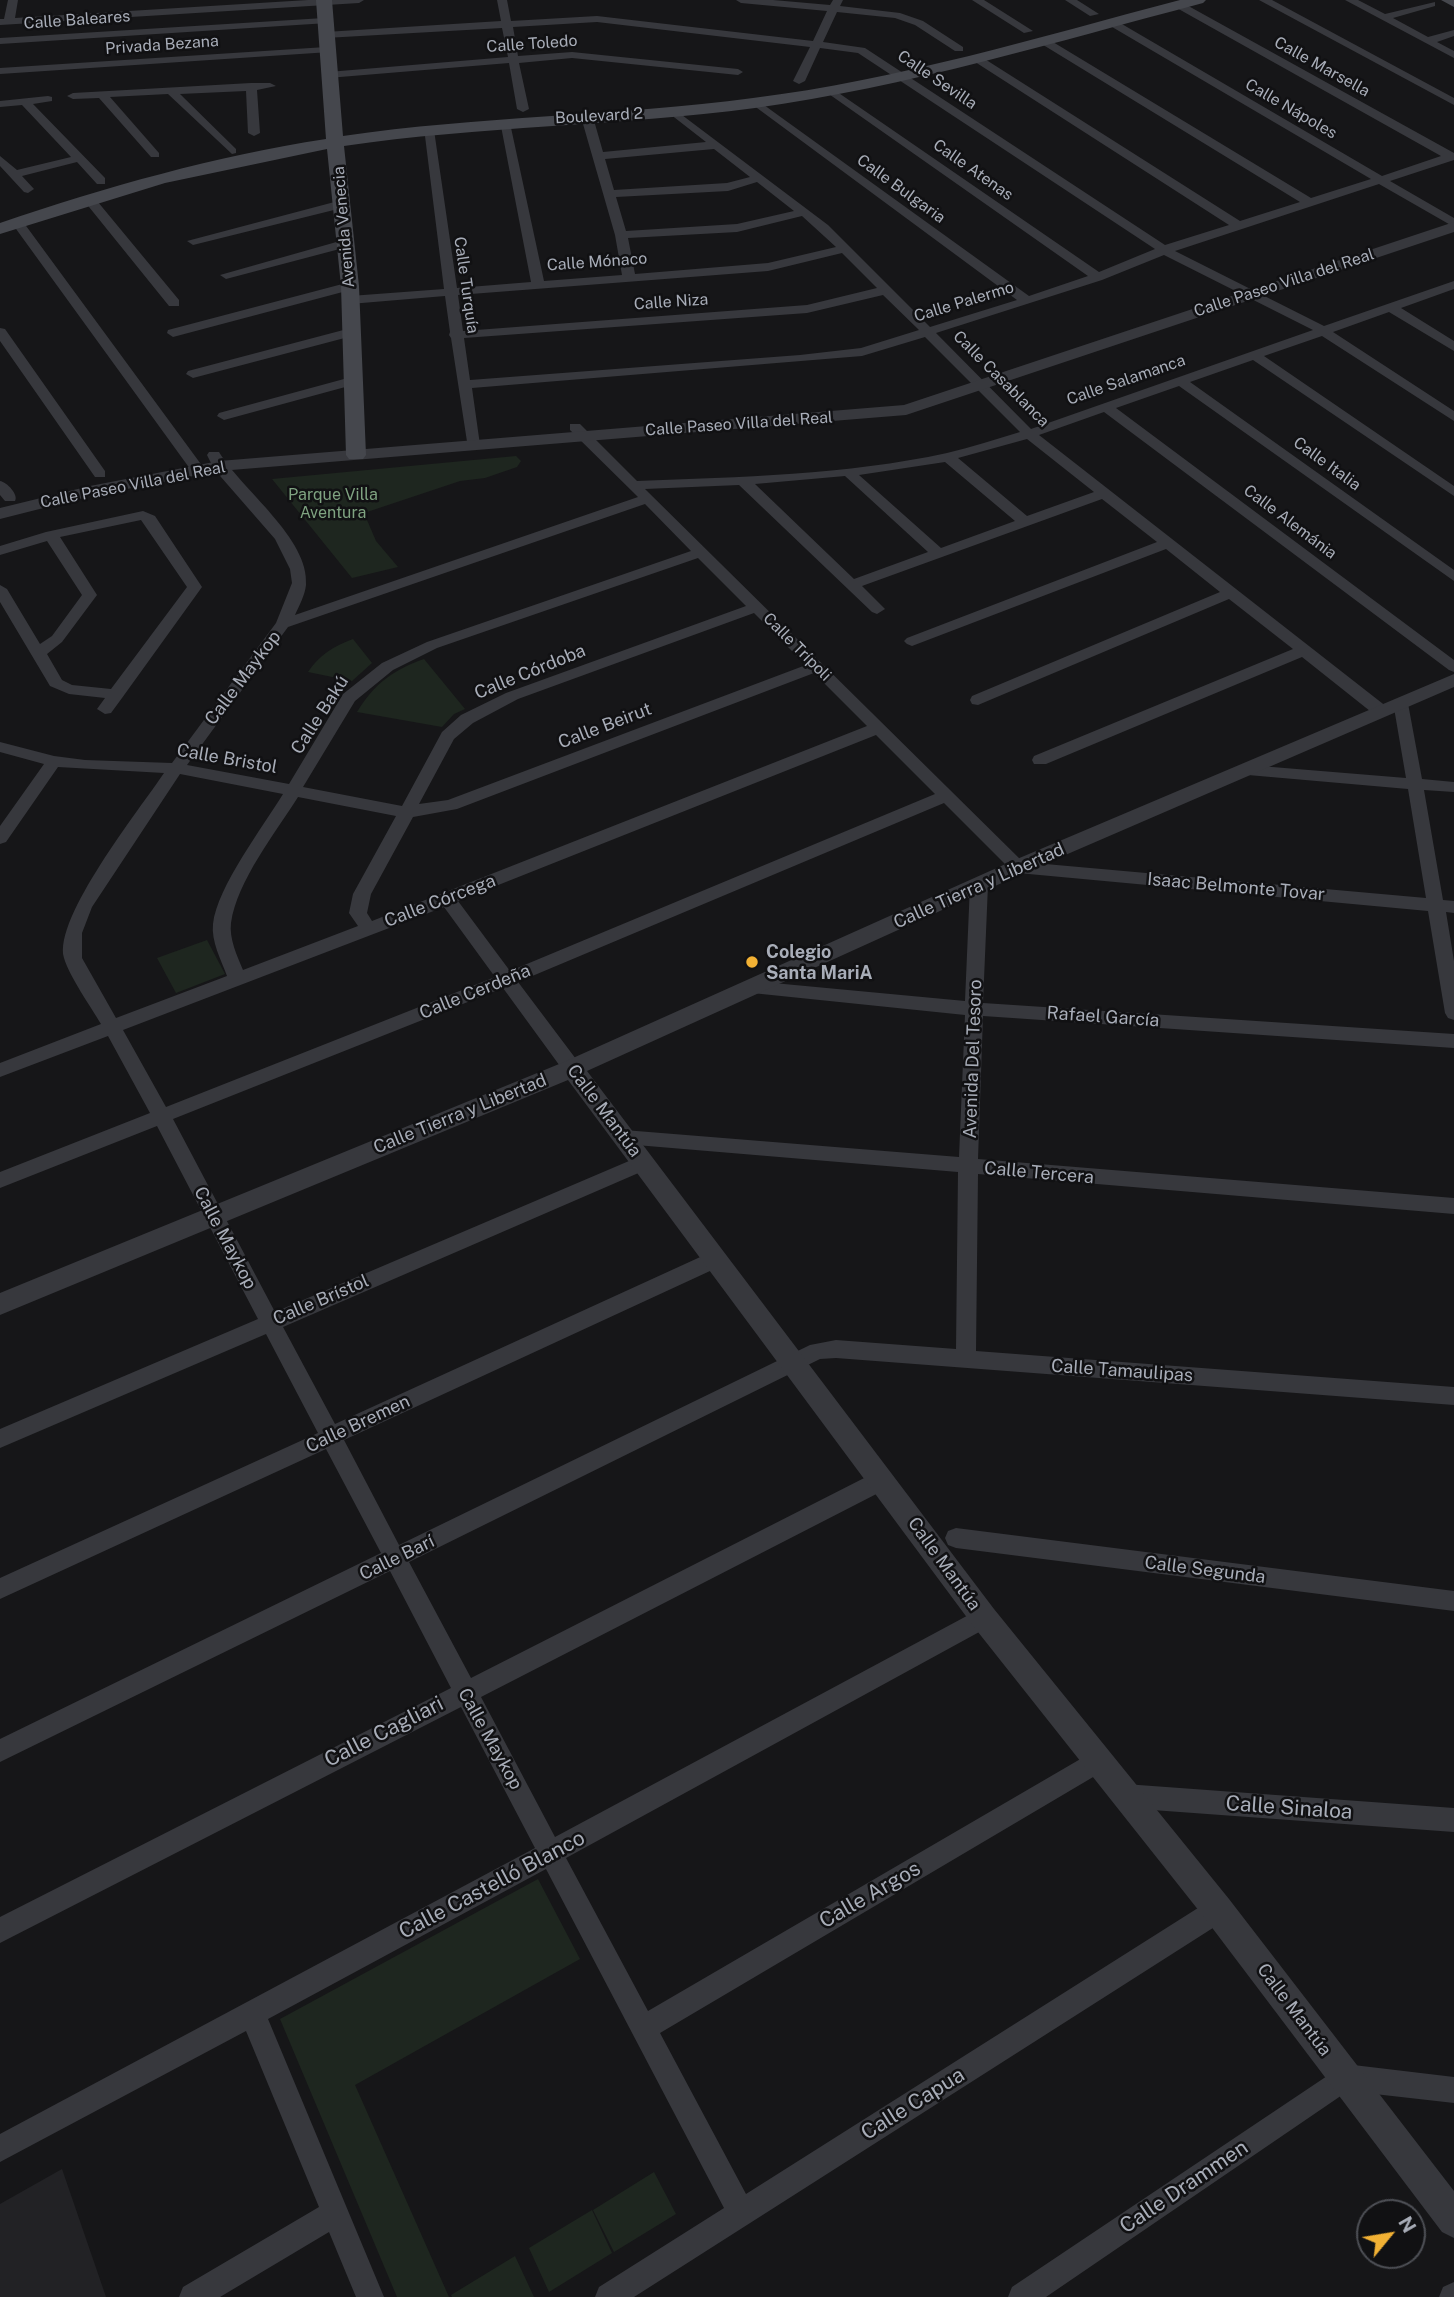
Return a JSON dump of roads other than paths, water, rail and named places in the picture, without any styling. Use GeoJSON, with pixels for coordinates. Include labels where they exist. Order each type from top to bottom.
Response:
{"type":"FeatureCollection","features":[{"type":"Feature","properties":{"kind":"main road","name":"Boulevard 2"},"geometry":{"type":"LineString","coordinates":[[0,211],[101,181],[232,151],[523,109],[661,99],[888,66],[1149,0]]}},
{"type":"Feature","properties":{"kind":"main road","name":"Boulevard 2"},"geometry":{"type":"LineString","coordinates":[[8,225],[89,199],[335,137],[674,112],[757,103],[903,77],[1198,0]]}},
{"type":"Feature","properties":{"kind":"main road"},"geometry":{"type":"LineString","coordinates":[[1449,0],[1454,2]]}},
{"type":"Feature","properties":{"kind":"main road","name":"Avenida Venecia"},"geometry":{"type":"LineString","coordinates":[[324,1],[328,75],[350,293],[355,380],[355,450]]}},
{"type":"Feature","properties":{"kind":"street"},"geometry":{"type":"LineString","coordinates":[[13,0],[5,22],[89,13],[164,12],[238,4],[359,0]]}},
{"type":"Feature","properties":{"kind":"street"},"geometry":{"type":"LineString","coordinates":[[164,12],[165,0]]}},
{"type":"Feature","properties":{"kind":"street"},"geometry":{"type":"LineString","coordinates":[[502,0],[523,109]]}},
{"type":"Feature","properties":{"kind":"street"},"geometry":{"type":"LineString","coordinates":[[741,0],[836,4],[907,18],[959,49]]}},
{"type":"Feature","properties":{"kind":"street"},"geometry":{"type":"LineString","coordinates":[[977,0],[1028,31]]}},
{"type":"Feature","properties":{"kind":"street"},"geometry":{"type":"LineString","coordinates":[[1070,0],[1094,14]]}},
{"type":"Feature","properties":{"kind":"street"},"geometry":{"type":"LineString","coordinates":[[1264,0],[1454,102]]}},
{"type":"Feature","properties":{"kind":"street"},"geometry":{"type":"LineString","coordinates":[[1350,0],[1454,55]]}},
{"type":"Feature","properties":{"kind":"street"},"geometry":{"type":"LineString","coordinates":[[799,81],[836,4]]}},
{"type":"Feature","properties":{"kind":"street"},"geometry":{"type":"LineString","coordinates":[[1383,18],[1431,4]]}},
{"type":"Feature","properties":{"kind":"street","name":"Calle Marsella"},"geometry":{"type":"LineString","coordinates":[[1179,5],[1452,156]]}},
{"type":"Feature","properties":{"kind":"street","name":"Calle Sevilla"},"geometry":{"type":"LineString","coordinates":[[325,35],[597,19],[861,50],[1164,250],[1322,330],[1454,416]]}},
{"type":"Feature","properties":{"kind":"street","name":"Calle Nápoles"},"geometry":{"type":"LineString","coordinates":[[1111,22],[1452,221]]}},
{"type":"Feature","properties":{"kind":"street"},"geometry":{"type":"LineString","coordinates":[[1427,41],[1454,33]]}},
{"type":"Feature","properties":{"kind":"street","name":"Calle Baleares"},"geometry":{"type":"LineString","coordinates":[[0,41],[325,35]]}},
{"type":"Feature","properties":{"kind":"street","name":"Privada Bezana"},"geometry":{"type":"LineString","coordinates":[[0,71],[325,35]]}},
{"type":"Feature","properties":{"kind":"street"},"geometry":{"type":"LineString","coordinates":[[1044,41],[1309,202]]}},
{"type":"Feature","properties":{"kind":"street","name":"Calle Toledo"},"geometry":{"type":"LineString","coordinates":[[328,75],[572,55],[738,72]]}},
{"type":"Feature","properties":{"kind":"street"},"geometry":{"type":"LineString","coordinates":[[976,58],[1239,226]]}},
{"type":"Feature","properties":{"kind":"street"},"geometry":{"type":"LineString","coordinates":[[251,86],[254,132]]}},
{"type":"Feature","properties":{"kind":"street"},"geometry":{"type":"LineString","coordinates":[[73,96],[270,86]]}},
{"type":"Feature","properties":{"kind":"street","name":"Calle Atenas"},"geometry":{"type":"LineString","coordinates":[[830,90],[1098,277]]}},
{"type":"Feature","properties":{"kind":"street"},"geometry":{"type":"LineString","coordinates":[[171,91],[232,151]]}},
{"type":"Feature","properties":{"kind":"street"},"geometry":{"type":"LineString","coordinates":[[103,96],[155,155]]}},
{"type":"Feature","properties":{"kind":"street"},"geometry":{"type":"LineString","coordinates":[[0,104],[48,99]]}},
{"type":"Feature","properties":{"kind":"street"},"geometry":{"type":"LineString","coordinates":[[24,101],[101,181]]}},
{"type":"Feature","properties":{"kind":"street","name":"Calle Bulgaria"},"geometry":{"type":"LineString","coordinates":[[757,103],[1027,301]]}},
{"type":"Feature","properties":{"kind":"street","name":"Calle Casablanca"},"geometry":{"type":"LineString","coordinates":[[674,112],[803,212],[845,249],[1028,434],[1381,711]]}},
{"type":"Feature","properties":{"kind":"street"},"geometry":{"type":"LineString","coordinates":[[587,117],[621,235],[629,277]]}},
{"type":"Feature","properties":{"kind":"street"},"geometry":{"type":"LineString","coordinates":[[504,123],[538,284]]}},
{"type":"Feature","properties":{"kind":"street","name":"Calle Turquía"},"geometry":{"type":"LineString","coordinates":[[428,130],[472,440]]}},
{"type":"Feature","properties":{"kind":"street"},"geometry":{"type":"LineString","coordinates":[[600,156],[715,145]]}},
{"type":"Feature","properties":{"kind":"street","name":"Calle Palermo"},"geometry":{"type":"LineString","coordinates":[[463,385],[862,352],[1027,301],[1098,277],[1164,250],[1452,156]]}},
{"type":"Feature","properties":{"kind":"street"},"geometry":{"type":"LineString","coordinates":[[14,174],[80,158]]}},
{"type":"Feature","properties":{"kind":"street"},"geometry":{"type":"LineString","coordinates":[[0,159],[28,190]]}},
{"type":"Feature","properties":{"kind":"street"},"geometry":{"type":"LineString","coordinates":[[610,194],[728,187],[759,178]]}},
{"type":"Feature","properties":{"kind":"street"},"geometry":{"type":"LineString","coordinates":[[89,199],[174,303]]}},
{"type":"Feature","properties":{"kind":"street"},"geometry":{"type":"LineString","coordinates":[[193,241],[342,204]]}},
{"type":"Feature","properties":{"kind":"street"},"geometry":{"type":"LineString","coordinates":[[621,235],[740,226],[782,220],[803,212]]}},
{"type":"Feature","properties":{"kind":"street","name":"Calle Paseo Villa del Real"},"geometry":{"type":"LineString","coordinates":[[0,514],[217,461],[579,431],[895,411],[1242,290],[1452,221]]}},
{"type":"Feature","properties":{"kind":"street"},"geometry":{"type":"LineString","coordinates":[[8,225],[195,465]]}},
{"type":"Feature","properties":{"kind":"street"},"geometry":{"type":"LineString","coordinates":[[226,275],[346,243]]}},
{"type":"Feature","properties":{"kind":"street","name":"Calle Mónaco"},"geometry":{"type":"LineString","coordinates":[[173,333],[350,293],[449,291],[768,267],[845,249]]}},
{"type":"Feature","properties":{"kind":"street","name":"Calle Salamanca"},"geometry":{"type":"LineString","coordinates":[[634,485],[743,481],[848,472],[948,457],[1028,434],[1454,285]]}},
{"type":"Feature","properties":{"kind":"street","name":"Calle Niza"},"geometry":{"type":"LineString","coordinates":[[456,335],[807,309],[886,290]]}},
{"type":"Feature","properties":{"kind":"street"},"geometry":{"type":"LineString","coordinates":[[1390,307],[1454,347]]}},
{"type":"Feature","properties":{"kind":"street"},"geometry":{"type":"LineString","coordinates":[[0,332],[100,474]]}},
{"type":"Feature","properties":{"kind":"street"},"geometry":{"type":"LineString","coordinates":[[193,374],[351,332]]}},
{"type":"Feature","properties":{"kind":"street"},"geometry":{"type":"LineString","coordinates":[[1254,355],[1454,492]]}},
{"type":"Feature","properties":{"kind":"street"},"geometry":{"type":"LineString","coordinates":[[224,416],[355,380]]}},
{"type":"Feature","properties":{"kind":"street","name":"Calle Italia"},"geometry":{"type":"LineString","coordinates":[[1179,380],[1454,577]]}},
{"type":"Feature","properties":{"kind":"street","name":"Calle Alemánia"},"geometry":{"type":"LineString","coordinates":[[1104,406],[1454,667]]}},
{"type":"Feature","properties":{"kind":"street","name":"Calle Trípoli"},"geometry":{"type":"LineString","coordinates":[[579,431],[1018,867]]}},
{"type":"Feature","properties":{"kind":"street"},"geometry":{"type":"LineString","coordinates":[[948,457],[1024,522]]}},
{"type":"Feature","properties":{"kind":"street"},"geometry":{"type":"LineString","coordinates":[[217,461],[289,550],[297,566],[299,584],[283,624]]}},
{"type":"Feature","properties":{"kind":"street","name":"Calle Paseo Villa del Real"},"geometry":{"type":"LineString","coordinates":[[3,495],[100,474],[195,465]]}},
{"type":"Feature","properties":{"kind":"street"},"geometry":{"type":"LineString","coordinates":[[848,472],[939,554]]}},
{"type":"Feature","properties":{"kind":"street"},"geometry":{"type":"LineString","coordinates":[[743,481],[877,610]]}},
{"type":"Feature","properties":{"kind":"street"},"geometry":{"type":"LineString","coordinates":[[852,586],[1105,492]]}},
{"type":"Feature","properties":{"kind":"street","name":"Calle Maykop"},"geometry":{"type":"LineString","coordinates":[[647,499],[283,624],[176,768],[85,906],[73,933],[73,957],[162,1117],[741,2213]]}},
{"type":"Feature","properties":{"kind":"street"},"geometry":{"type":"LineString","coordinates":[[0,551],[51,535],[143,515],[150,519],[195,587],[105,709]]}},
{"type":"Feature","properties":{"kind":"street"},"geometry":{"type":"LineString","coordinates":[[38,653],[57,639],[90,595],[51,535]]}},
{"type":"Feature","properties":{"kind":"street"},"geometry":{"type":"LineString","coordinates":[[912,641],[1168,543]]}},
{"type":"Feature","properties":{"kind":"street","name":"Calle Bakú"},"geometry":{"type":"LineString","coordinates":[[238,980],[226,952],[222,924],[234,888],[349,698],[368,678],[392,661],[701,552]]}},
{"type":"Feature","properties":{"kind":"street"},"geometry":{"type":"LineString","coordinates":[[0,589],[56,683],[69,690],[116,695]]}},
{"type":"Feature","properties":{"kind":"street"},"geometry":{"type":"LineString","coordinates":[[978,700],[1231,593]]}},
{"type":"Feature","properties":{"kind":"street","name":"Calle Córdoba"},"geometry":{"type":"LineString","coordinates":[[368,928],[358,913],[362,894],[448,736],[467,719],[512,696],[757,607]]}},
{"type":"Feature","properties":{"kind":"street"},"geometry":{"type":"LineString","coordinates":[[1041,760],[1305,650]]}},
{"type":"Feature","properties":{"kind":"street","name":"Calle Beirut"},"geometry":{"type":"LineString","coordinates":[[406,812],[451,805],[816,667]]}},
{"type":"Feature","properties":{"kind":"street","name":"Calle Tierra y Libertad"},"geometry":{"type":"LineString","coordinates":[[0,1304],[572,1068],[1018,867],[1454,680]]}},
{"type":"Feature","properties":{"kind":"street"},"geometry":{"type":"LineString","coordinates":[[1401,702],[1454,1013]]}},
{"type":"Feature","properties":{"kind":"street","name":"Calle Córcega"},"geometry":{"type":"LineString","coordinates":[[0,1070],[447,899],[878,728]]}},
{"type":"Feature","properties":{"kind":"street","name":"Calle Bristol"},"geometry":{"type":"LineString","coordinates":[[0,747],[54,761],[131,768],[176,768],[406,812]]}},
{"type":"Feature","properties":{"kind":"street"},"geometry":{"type":"LineString","coordinates":[[0,838],[54,761]]}},
{"type":"Feature","properties":{"kind":"street"},"geometry":{"type":"LineString","coordinates":[[1248,770],[1454,787]]}},
{"type":"Feature","properties":{"kind":"street","name":"Calle Cerdeña"},"geometry":{"type":"LineString","coordinates":[[0,1180],[505,979],[946,796]]}},
{"type":"Feature","properties":{"kind":"street","name":"Isaac Belmonte Tovar"},"geometry":{"type":"LineString","coordinates":[[1018,867],[1454,906]]}},
{"type":"Feature","properties":{"kind":"street","name":"Avenida Del Tesoro"},"geometry":{"type":"LineString","coordinates":[[966,1358],[968,1167],[979,885]]}},
{"type":"Feature","properties":{"kind":"street","name":"Calle Mantúa"},"geometry":{"type":"LineString","coordinates":[[447,899],[984,1618],[1218,1910],[1454,2220]]}},
{"type":"Feature","properties":{"kind":"street","name":"Rafael García"},"geometry":{"type":"LineString","coordinates":[[752,987],[975,1009],[1454,1041]]}},
{"type":"Feature","properties":{"kind":"street","name":"Calle Tercera"},"geometry":{"type":"LineString","coordinates":[[624,1137],[1454,1206]]}},
{"type":"Feature","properties":{"kind":"street","name":"Calle Brístol"},"geometry":{"type":"LineString","coordinates":[[0,1439],[269,1321],[643,1163]]}},
{"type":"Feature","properties":{"kind":"street","name":"Calle Bremen"},"geometry":{"type":"LineString","coordinates":[[0,1588],[716,1259]]}},
{"type":"Feature","properties":{"kind":"street","name":"Calle Tamaulipas"},"geometry":{"type":"LineString","coordinates":[[793,1363],[817,1351],[836,1349],[1454,1396]]}},
{"type":"Feature","properties":{"kind":"street","name":"Calle Barí"},"geometry":{"type":"LineString","coordinates":[[0,1751],[793,1363]]}},
{"type":"Feature","properties":{"kind":"street","name":"Calle Cagliari"},"geometry":{"type":"LineString","coordinates":[[0,1930],[883,1480]]}},
{"type":"Feature","properties":{"kind":"street","name":"Calle Segunda"},"geometry":{"type":"LineString","coordinates":[[956,1538],[1454,1601]]}},
{"type":"Feature","properties":{"kind":"street","name":"Calle Castelló Blanco"},"geometry":{"type":"LineString","coordinates":[[0,2149],[553,1854],[984,1618]]}},
{"type":"Feature","properties":{"kind":"street","name":"Calle Argos"},"geometry":{"type":"LineString","coordinates":[[643,2028],[1097,1762]]}},
{"type":"Feature","properties":{"kind":"street","name":"Calle Sinaloa"},"geometry":{"type":"LineString","coordinates":[[1125,1796],[1454,1820]]}},
{"type":"Feature","properties":{"kind":"street","name":"Calle Capua"},"geometry":{"type":"LineString","coordinates":[[609,2297],[1218,1910]]}},
{"type":"Feature","properties":{"kind":"street"},"geometry":{"type":"LineString","coordinates":[[252,2013],[370,2297]]}},
{"type":"Feature","properties":{"kind":"street"},"geometry":{"type":"LineString","coordinates":[[1345,2077],[1454,2090]]}},
{"type":"Feature","properties":{"kind":"street","name":"Calle Drammen"},"geometry":{"type":"LineString","coordinates":[[1022,2297],[1345,2077]]}},
{"type":"Feature","properties":{"kind":"street"},"geometry":{"type":"LineString","coordinates":[[193,2297],[335,2213]]}},
{"type":"Feature","properties":{"kind":"place","name":"Colegio Santa MariA"},"geometry":{"type":"Point","coordinates":[752,962]}},
{"type":"Feature","properties":{"kind":"park label","name":"Parque Villa Aventura"},"geometry":{"type":"Point","coordinates":[333,504]}}]}
